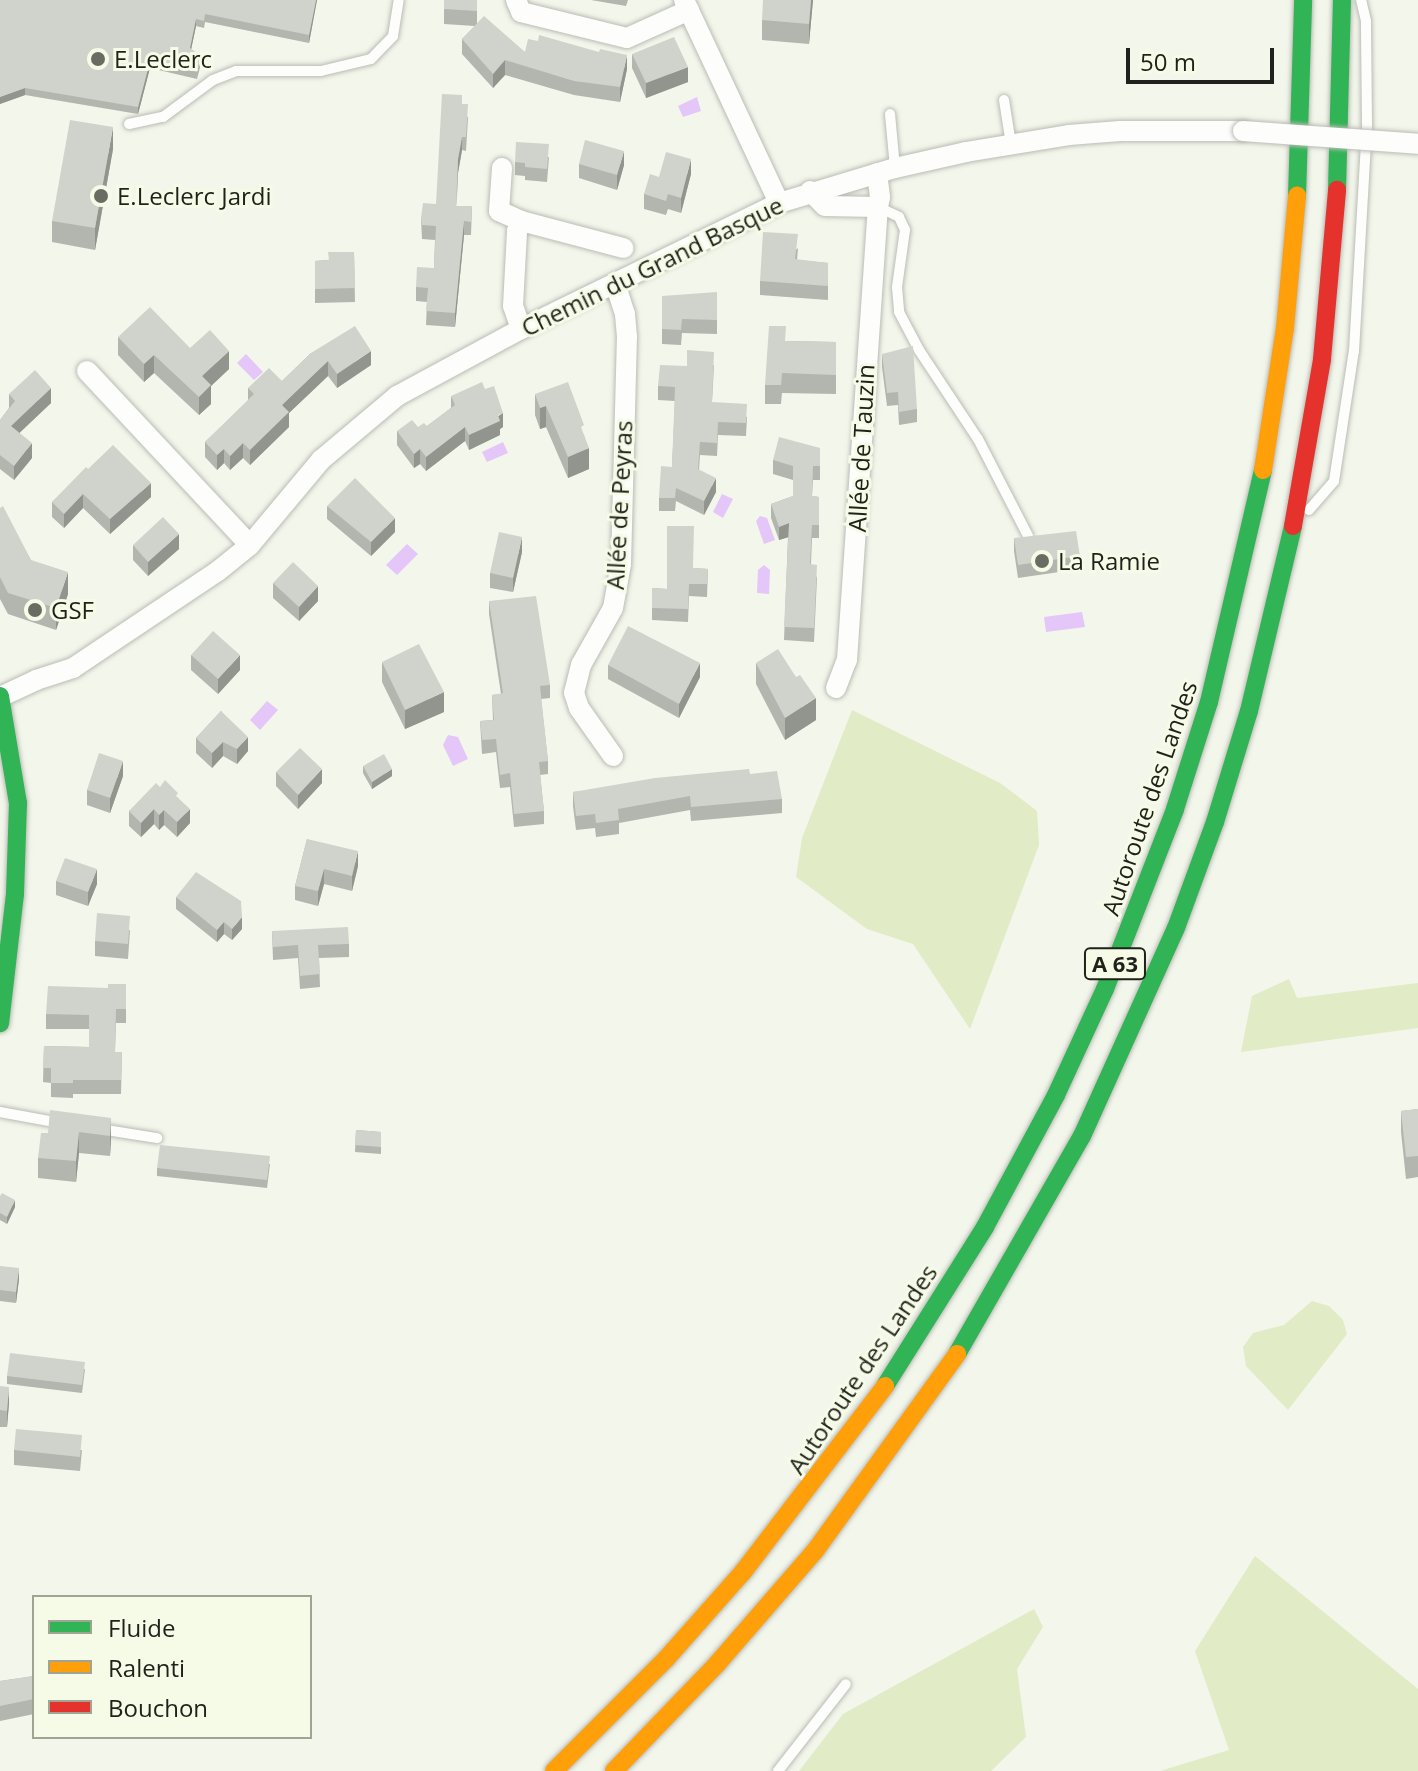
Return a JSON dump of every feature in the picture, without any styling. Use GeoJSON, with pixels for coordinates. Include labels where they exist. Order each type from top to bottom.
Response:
{"type":"FeatureCollection","features":[{"type":"Feature","properties":{"kind":"main road","name":"Autoroute des Landes"},"geometry":{"type":"LineString","coordinates":[[554,1771],[666,1659],[743,1572],[815,1482],[883,1389],[985,1227],[1056,1095],[1105,989],[1159,853],[1209,702],[1262,479],[1285,328],[1297,214],[1303,0]]}},
{"type":"Feature","properties":{"kind":"main road","name":"A 63"},"geometry":{"type":"LineString","coordinates":[[614,1771],[717,1664],[831,1530],[927,1399],[1029,1234],[1095,1110],[1176,928],[1215,822],[1249,711],[1292,530],[1322,359],[1336,220],[1342,0]]}},
{"type":"Feature","properties":{"kind":"main road"},"geometry":{"type":"LineString","coordinates":[[0,696],[18,803],[15,894],[2,983],[0,1023]]}},
{"type":"Feature","properties":{"kind":"street"},"geometry":{"type":"LineString","coordinates":[[516,0],[521,12],[627,38],[686,5],[779,203]]}},
{"type":"Feature","properties":{"kind":"street","name":"Chemin du Grand Basque"},"geometry":{"type":"LineString","coordinates":[[0,696],[73,668],[218,571],[250,545],[321,460],[397,396],[521,329],[779,203],[886,170],[1011,144],[1120,131],[1243,131],[1418,144]]}},
{"type":"Feature","properties":{"kind":"street"},"geometry":{"type":"LineString","coordinates":[[502,168],[499,211],[521,221],[623,248]]}},
{"type":"Feature","properties":{"kind":"street","name":"Allée de Tauzin"},"geometry":{"type":"LineString","coordinates":[[836,688],[847,660],[878,207],[886,170]]}},
{"type":"Feature","properties":{"kind":"street"},"geometry":{"type":"LineString","coordinates":[[810,191],[825,206],[878,207]]}},
{"type":"Feature","properties":{"kind":"street"},"geometry":{"type":"LineString","coordinates":[[521,221],[517,231],[513,306],[521,329]]}},
{"type":"Feature","properties":{"kind":"street","name":"Allée de Peyras"},"geometry":{"type":"LineString","coordinates":[[613,756],[579,708],[574,693],[581,665],[613,608],[621,564],[627,337],[625,314],[615,284]]}},
{"type":"Feature","properties":{"kind":"street"},"geometry":{"type":"LineString","coordinates":[[87,371],[250,545]]}},
{"type":"Feature","properties":{"kind":"lane"},"geometry":{"type":"LineString","coordinates":[[129,124],[163,117],[213,80],[236,71],[321,71],[371,59],[393,36],[399,0]]}},
{"type":"Feature","properties":{"kind":"lane"},"geometry":{"type":"LineString","coordinates":[[1292,530],[1334,481],[1354,351],[1367,123],[1366,21],[1361,0]]}},
{"type":"Feature","properties":{"kind":"lane"},"geometry":{"type":"LineString","coordinates":[[1004,100],[1011,144]]}},
{"type":"Feature","properties":{"kind":"lane"},"geometry":{"type":"LineString","coordinates":[[886,170],[890,114]]}},
{"type":"Feature","properties":{"kind":"lane"},"geometry":{"type":"LineString","coordinates":[[878,207],[899,217],[905,230],[897,287],[899,312],[919,350],[978,439],[1028,536]]}},
{"type":"Feature","properties":{"kind":"lane"},"geometry":{"type":"LineString","coordinates":[[0,1112],[157,1138]]}},
{"type":"Feature","properties":{"kind":"lane"},"geometry":{"type":"LineString","coordinates":[[778,1771],[846,1684]]}},
{"type":"Feature","properties":{"kind":"green space"},"geometry":{"type":"Polygon","coordinates":[[[852,710],[1000,783],[1037,811],[1039,845],[970,1029],[913,944],[867,929],[796,877],[802,838],[852,710]]]}},
{"type":"Feature","properties":{"kind":"green space"},"geometry":{"type":"Polygon","coordinates":[[[1289,979],[1297,998],[1418,983],[1418,1028],[1241,1052],[1252,996],[1289,979]]]}},
{"type":"Feature","properties":{"kind":"green space"},"geometry":{"type":"Polygon","coordinates":[[[1312,1301],[1329,1306],[1343,1320],[1347,1334],[1288,1410],[1246,1366],[1243,1347],[1253,1333],[1284,1325],[1312,1301]]]}},
{"type":"Feature","properties":{"kind":"green space"},"geometry":{"type":"Polygon","coordinates":[[[1255,1556],[1418,1689],[1418,1771],[1160,1771],[1229,1750],[1195,1651],[1255,1556]]]}},
{"type":"Feature","properties":{"kind":"green space"},"geometry":{"type":"Polygon","coordinates":[[[1034,1609],[1043,1627],[1017,1669],[1026,1737],[991,1771],[799,1771],[843,1714],[1034,1609]]]}},
{"type":"Feature","properties":{"kind":"shaded area"},"geometry":{"type":"Polygon","coordinates":[[[697,97],[701,111],[683,117],[678,106],[697,97]]]}},
{"type":"Feature","properties":{"kind":"shaded area"},"geometry":{"type":"Polygon","coordinates":[[[246,354],[263,372],[254,380],[237,363],[246,354]]]}},
{"type":"Feature","properties":{"kind":"shaded area"},"geometry":{"type":"Polygon","coordinates":[[[503,442],[508,453],[487,462],[482,452],[503,442]]]}},
{"type":"Feature","properties":{"kind":"shaded area"},"geometry":{"type":"Polygon","coordinates":[[[722,494],[733,499],[723,518],[713,512],[722,494]]]}},
{"type":"Feature","properties":{"kind":"shaded area"},"geometry":{"type":"Polygon","coordinates":[[[760,516],[767,518],[775,540],[764,544],[756,521],[760,516]]]}},
{"type":"Feature","properties":{"kind":"shaded area"},"geometry":{"type":"Polygon","coordinates":[[[407,544],[418,554],[397,575],[386,565],[407,544]]]}},
{"type":"Feature","properties":{"kind":"shaded area"},"geometry":{"type":"Polygon","coordinates":[[[764,565],[770,570],[769,594],[757,593],[758,570],[764,565]]]}},
{"type":"Feature","properties":{"kind":"shaded area"},"geometry":{"type":"Polygon","coordinates":[[[1082,612],[1085,627],[1046,632],[1044,617],[1082,612]]]}},
{"type":"Feature","properties":{"kind":"shaded area"},"geometry":{"type":"Polygon","coordinates":[[[267,701],[278,710],[260,730],[250,720],[267,701]]]}},
{"type":"Feature","properties":{"kind":"shaded area"},"geometry":{"type":"Polygon","coordinates":[[[448,735],[458,737],[468,759],[453,766],[443,745],[448,735]]]}},
{"type":"Feature","properties":{"kind":"building","name":"E.Leclerc"},"geometry":{"type":"Polygon","coordinates":[[[0,0],[316,0],[309,35],[205,14],[204,21],[196,19],[190,48],[201,56],[197,72],[150,61],[138,107],[25,88],[0,97],[0,0]]]}},
{"type":"Feature","properties":{"kind":"building"},"geometry":{"type":"Polygon","coordinates":[[[444,0],[477,0],[477,11],[444,9],[444,0]]]}},
{"type":"Feature","properties":{"kind":"building"},"geometry":{"type":"Polygon","coordinates":[[[763,0],[811,0],[809,24],[762,20],[763,0]]]}},
{"type":"Feature","properties":{"kind":"building"},"geometry":{"type":"Polygon","coordinates":[[[484,16],[525,52],[528,39],[538,41],[539,35],[599,52],[600,49],[627,55],[620,87],[574,81],[505,60],[493,74],[462,39],[484,16]]]}},
{"type":"Feature","properties":{"kind":"building"},"geometry":{"type":"Polygon","coordinates":[[[674,37],[688,67],[646,83],[632,54],[674,37]]]}},
{"type":"Feature","properties":{"kind":"building"},"geometry":{"type":"Polygon","coordinates":[[[442,94],[462,95],[462,104],[468,104],[466,137],[462,137],[458,159],[456,206],[472,206],[471,222],[464,221],[455,313],[426,311],[428,288],[416,287],[417,267],[434,268],[436,226],[422,225],[421,218],[423,203],[436,204],[442,94]]]}},
{"type":"Feature","properties":{"kind":"building"},"geometry":{"type":"Polygon","coordinates":[[[70,120],[113,127],[95,228],[52,221],[70,120]]]}},
{"type":"Feature","properties":{"kind":"building"},"geometry":{"type":"Polygon","coordinates":[[[585,140],[624,151],[617,175],[579,164],[585,140]]]}},
{"type":"Feature","properties":{"kind":"building"},"geometry":{"type":"Polygon","coordinates":[[[516,142],[549,144],[547,169],[525,167],[525,163],[515,162],[516,142]]]}},
{"type":"Feature","properties":{"kind":"building"},"geometry":{"type":"Polygon","coordinates":[[[666,152],[691,159],[681,198],[668,194],[666,201],[644,194],[650,174],[659,177],[666,152]]]}},
{"type":"Feature","properties":{"kind":"building"},"geometry":{"type":"Polygon","coordinates":[[[763,232],[798,234],[795,259],[828,263],[828,286],[760,281],[763,232]]]}},
{"type":"Feature","properties":{"kind":"building"},"geometry":{"type":"Polygon","coordinates":[[[328,252],[354,252],[355,288],[315,289],[315,261],[329,260],[328,252]]]}},
{"type":"Feature","properties":{"kind":"building"},"geometry":{"type":"Polygon","coordinates":[[[717,292],[717,320],[682,319],[681,330],[662,329],[662,296],[717,292]]]}},
{"type":"Feature","properties":{"kind":"building"},"geometry":{"type":"Polygon","coordinates":[[[150,307],[190,348],[210,330],[229,351],[202,376],[211,385],[199,397],[154,355],[144,364],[118,337],[150,307]]]}},
{"type":"Feature","properties":{"kind":"building"},"geometry":{"type":"Polygon","coordinates":[[[355,326],[371,351],[337,374],[328,361],[282,405],[289,412],[250,450],[243,443],[230,456],[224,449],[217,455],[205,442],[254,394],[248,388],[269,368],[282,381],[311,353],[355,326]]]}},
{"type":"Feature","properties":{"kind":"building"},"geometry":{"type":"Polygon","coordinates":[[[769,326],[786,326],[785,341],[836,342],[836,375],[782,373],[781,385],[765,385],[769,326]]]}},
{"type":"Feature","properties":{"kind":"building"},"geometry":{"type":"Polygon","coordinates":[[[913,346],[917,409],[899,412],[898,392],[887,393],[882,354],[913,346]]]}},
{"type":"Feature","properties":{"kind":"building"},"geometry":{"type":"Polygon","coordinates":[[[687,350],[714,352],[712,402],[747,404],[746,423],[718,422],[717,443],[700,442],[698,469],[716,478],[704,501],[676,488],[675,498],[659,498],[661,466],[672,467],[675,387],[658,386],[660,365],[687,366],[687,350]]]}},
{"type":"Feature","properties":{"kind":"building"},"geometry":{"type":"Polygon","coordinates":[[[35,370],[51,388],[11,426],[32,443],[14,466],[0,455],[0,420],[15,401],[9,394],[35,370]]]}},
{"type":"Feature","properties":{"kind":"building"},"geometry":{"type":"Polygon","coordinates":[[[482,382],[485,389],[494,386],[503,413],[498,415],[500,421],[469,435],[465,427],[426,457],[420,449],[414,454],[397,431],[412,420],[418,427],[424,423],[427,426],[455,405],[451,396],[482,382]]]}},
{"type":"Feature","properties":{"kind":"building"},"geometry":{"type":"Polygon","coordinates":[[[568,382],[589,448],[568,457],[546,406],[540,408],[535,394],[568,382]]]}},
{"type":"Feature","properties":{"kind":"building"},"geometry":{"type":"Polygon","coordinates":[[[779,437],[820,448],[820,466],[813,466],[812,496],[819,497],[819,525],[812,525],[810,564],[817,565],[814,628],[784,627],[789,523],[779,527],[771,504],[793,496],[793,466],[773,460],[779,437]]]}},
{"type":"Feature","properties":{"kind":"building"},"geometry":{"type":"Polygon","coordinates":[[[113,445],[151,483],[110,519],[83,494],[64,514],[52,502],[113,445]]]}},
{"type":"Feature","properties":{"kind":"building"},"geometry":{"type":"Polygon","coordinates":[[[355,478],[395,518],[371,542],[327,506],[355,478]]]}},
{"type":"Feature","properties":{"kind":"building"},"geometry":{"type":"Polygon","coordinates":[[[3,506],[31,560],[68,572],[56,608],[8,593],[0,577],[0,508],[3,506]]]}},
{"type":"Feature","properties":{"kind":"building"},"geometry":{"type":"Polygon","coordinates":[[[163,517],[179,534],[148,562],[133,545],[163,517]]]}},
{"type":"Feature","properties":{"kind":"building"},"geometry":{"type":"Polygon","coordinates":[[[667,526],[694,526],[693,568],[708,569],[707,584],[689,584],[688,609],[652,608],[652,588],[667,589],[667,526]]]}},
{"type":"Feature","properties":{"kind":"building"},"geometry":{"type":"Polygon","coordinates":[[[1076,531],[1080,556],[1018,565],[1014,538],[1076,531]]]}},
{"type":"Feature","properties":{"kind":"building"},"geometry":{"type":"Polygon","coordinates":[[[499,532],[522,537],[513,578],[490,573],[499,532]]]}},
{"type":"Feature","properties":{"kind":"building"},"geometry":{"type":"Polygon","coordinates":[[[293,562],[318,586],[299,607],[273,583],[293,562]]]}},
{"type":"Feature","properties":{"kind":"building"},"geometry":{"type":"Polygon","coordinates":[[[536,596],[550,685],[540,686],[548,761],[539,762],[544,811],[514,814],[510,773],[500,775],[496,739],[482,740],[480,721],[494,720],[492,695],[503,693],[489,601],[536,596]]]}},
{"type":"Feature","properties":{"kind":"building"},"geometry":{"type":"Polygon","coordinates":[[[628,626],[700,663],[679,704],[608,665],[628,626]]]}},
{"type":"Feature","properties":{"kind":"building"},"geometry":{"type":"Polygon","coordinates":[[[213,631],[240,655],[218,679],[191,655],[213,631]]]}},
{"type":"Feature","properties":{"kind":"building"},"geometry":{"type":"Polygon","coordinates":[[[419,644],[444,692],[405,710],[382,662],[419,644]]]}},
{"type":"Feature","properties":{"kind":"building"},"geometry":{"type":"Polygon","coordinates":[[[778,649],[796,677],[800,675],[816,698],[785,718],[756,663],[778,649]]]}},
{"type":"Feature","properties":{"kind":"building"},"geometry":{"type":"Polygon","coordinates":[[[221,711],[248,737],[237,749],[223,742],[212,753],[196,738],[221,711]]]}},
{"type":"Feature","properties":{"kind":"building"},"geometry":{"type":"Polygon","coordinates":[[[300,748],[322,769],[298,795],[276,772],[300,748]]]}},
{"type":"Feature","properties":{"kind":"building"},"geometry":{"type":"Polygon","coordinates":[[[99,753],[123,761],[110,798],[87,790],[99,753]]]}},
{"type":"Feature","properties":{"kind":"building"},"geometry":{"type":"Polygon","coordinates":[[[384,754],[392,769],[372,782],[363,766],[384,754]]]}},
{"type":"Feature","properties":{"kind":"building"},"geometry":{"type":"Polygon","coordinates":[[[749,769],[750,774],[777,771],[782,799],[691,807],[690,796],[618,809],[619,820],[596,823],[595,814],[576,816],[573,792],[655,778],[749,769]]]}},
{"type":"Feature","properties":{"kind":"building"},"geometry":{"type":"Polygon","coordinates":[[[165,780],[190,809],[177,822],[164,810],[159,815],[154,809],[141,823],[129,811],[156,783],[160,787],[165,780]]]}},
{"type":"Feature","properties":{"kind":"building"},"geometry":{"type":"Polygon","coordinates":[[[307,839],[358,851],[352,876],[324,869],[318,891],[295,886],[307,839]]]}},
{"type":"Feature","properties":{"kind":"building"},"geometry":{"type":"Polygon","coordinates":[[[65,858],[97,869],[88,892],[56,881],[65,858]]]}},
{"type":"Feature","properties":{"kind":"building"},"geometry":{"type":"Polygon","coordinates":[[[196,872],[241,901],[242,917],[232,929],[224,922],[217,930],[176,897],[196,872]]]}},
{"type":"Feature","properties":{"kind":"building"},"geometry":{"type":"Polygon","coordinates":[[[97,913],[130,916],[128,944],[95,941],[97,913]]]}},
{"type":"Feature","properties":{"kind":"building"},"geometry":{"type":"Polygon","coordinates":[[[348,927],[349,944],[318,945],[320,974],[300,976],[298,945],[273,947],[272,931],[348,927]]]}},
{"type":"Feature","properties":{"kind":"building"},"geometry":{"type":"Polygon","coordinates":[[[108,984],[126,984],[126,1009],[116,1009],[115,1052],[122,1052],[121,1080],[51,1083],[51,1068],[43,1068],[44,1046],[89,1047],[89,1015],[46,1014],[48,986],[108,988],[108,984]]]}},
{"type":"Feature","properties":{"kind":"building"},"geometry":{"type":"Polygon","coordinates":[[[1418,1109],[1418,1156],[1406,1157],[1401,1111],[1418,1109]]]}},
{"type":"Feature","properties":{"kind":"building"},"geometry":{"type":"Polygon","coordinates":[[[50,1110],[111,1118],[110,1136],[79,1132],[76,1161],[38,1158],[41,1133],[48,1133],[50,1110]]]}},
{"type":"Feature","properties":{"kind":"building"},"geometry":{"type":"Polygon","coordinates":[[[356,1130],[381,1132],[381,1147],[355,1145],[356,1130]]]}},
{"type":"Feature","properties":{"kind":"building"},"geometry":{"type":"Polygon","coordinates":[[[160,1145],[270,1156],[267,1180],[157,1168],[160,1145]]]}},
{"type":"Feature","properties":{"kind":"building"},"geometry":{"type":"Polygon","coordinates":[[[2,1193],[15,1200],[7,1217],[0,1213],[2,1193]]]}},
{"type":"Feature","properties":{"kind":"building"},"geometry":{"type":"Polygon","coordinates":[[[0,1266],[19,1268],[16,1292],[0,1290],[0,1266]]]}},
{"type":"Feature","properties":{"kind":"building"},"geometry":{"type":"Polygon","coordinates":[[[10,1353],[85,1362],[82,1385],[7,1376],[10,1353]]]}},
{"type":"Feature","properties":{"kind":"building"},"geometry":{"type":"Polygon","coordinates":[[[0,1386],[9,1387],[7,1411],[0,1410],[0,1386]]]}},
{"type":"Feature","properties":{"kind":"building"},"geometry":{"type":"Polygon","coordinates":[[[16,1429],[82,1435],[80,1457],[14,1450],[16,1429]]]}},
{"type":"Feature","properties":{"kind":"building"},"geometry":{"type":"Polygon","coordinates":[[[32,1676],[32,1699],[0,1706],[0,1681],[32,1676]]]}},
{"type":"Feature","properties":{"kind":"traffic: fast"},"geometry":{"type":"LineString","coordinates":[[1297,196],[1303,0]]}},
{"type":"Feature","properties":{"kind":"traffic: fast"},"geometry":{"type":"LineString","coordinates":[[1337,190],[1342,0]]}},
{"type":"Feature","properties":{"kind":"traffic: fast"},"geometry":{"type":"LineString","coordinates":[[885,1386],[985,1227],[1056,1095],[1105,989],[1175,809],[1209,702],[1263,470]]}},
{"type":"Feature","properties":{"kind":"traffic: fast"},"geometry":{"type":"LineString","coordinates":[[957,1354],[1082,1136],[1176,928],[1215,822],[1249,711],[1293,526]]}},
{"type":"Feature","properties":{"kind":"traffic: fast"},"geometry":{"type":"LineString","coordinates":[[0,696],[18,803],[15,894],[0,1023]]}},
{"type":"Feature","properties":{"kind":"traffic: slow"},"geometry":{"type":"LineString","coordinates":[[1263,470],[1285,328],[1297,196]]}},
{"type":"Feature","properties":{"kind":"traffic: slow"},"geometry":{"type":"LineString","coordinates":[[614,1771],[717,1664],[815,1551],[957,1354]]}},
{"type":"Feature","properties":{"kind":"traffic: slow"},"geometry":{"type":"LineString","coordinates":[[554,1771],[666,1659],[743,1572],[885,1386]]}},
{"type":"Feature","properties":{"kind":"traffic: jam"},"geometry":{"type":"LineString","coordinates":[[1293,526],[1322,359],[1337,190]]}},
{"type":"Feature","properties":{"kind":"place","name":"E.Leclerc"},"geometry":{"type":"Point","coordinates":[98,59]}},
{"type":"Feature","properties":{"kind":"place","name":"E.Leclerc Jardi"},"geometry":{"type":"Point","coordinates":[101,196]}},
{"type":"Feature","properties":{"kind":"place","name":"La Ramie"},"geometry":{"type":"Point","coordinates":[1042,561]}},
{"type":"Feature","properties":{"kind":"place","name":"GSF"},"geometry":{"type":"Point","coordinates":[35,610]}}]}
